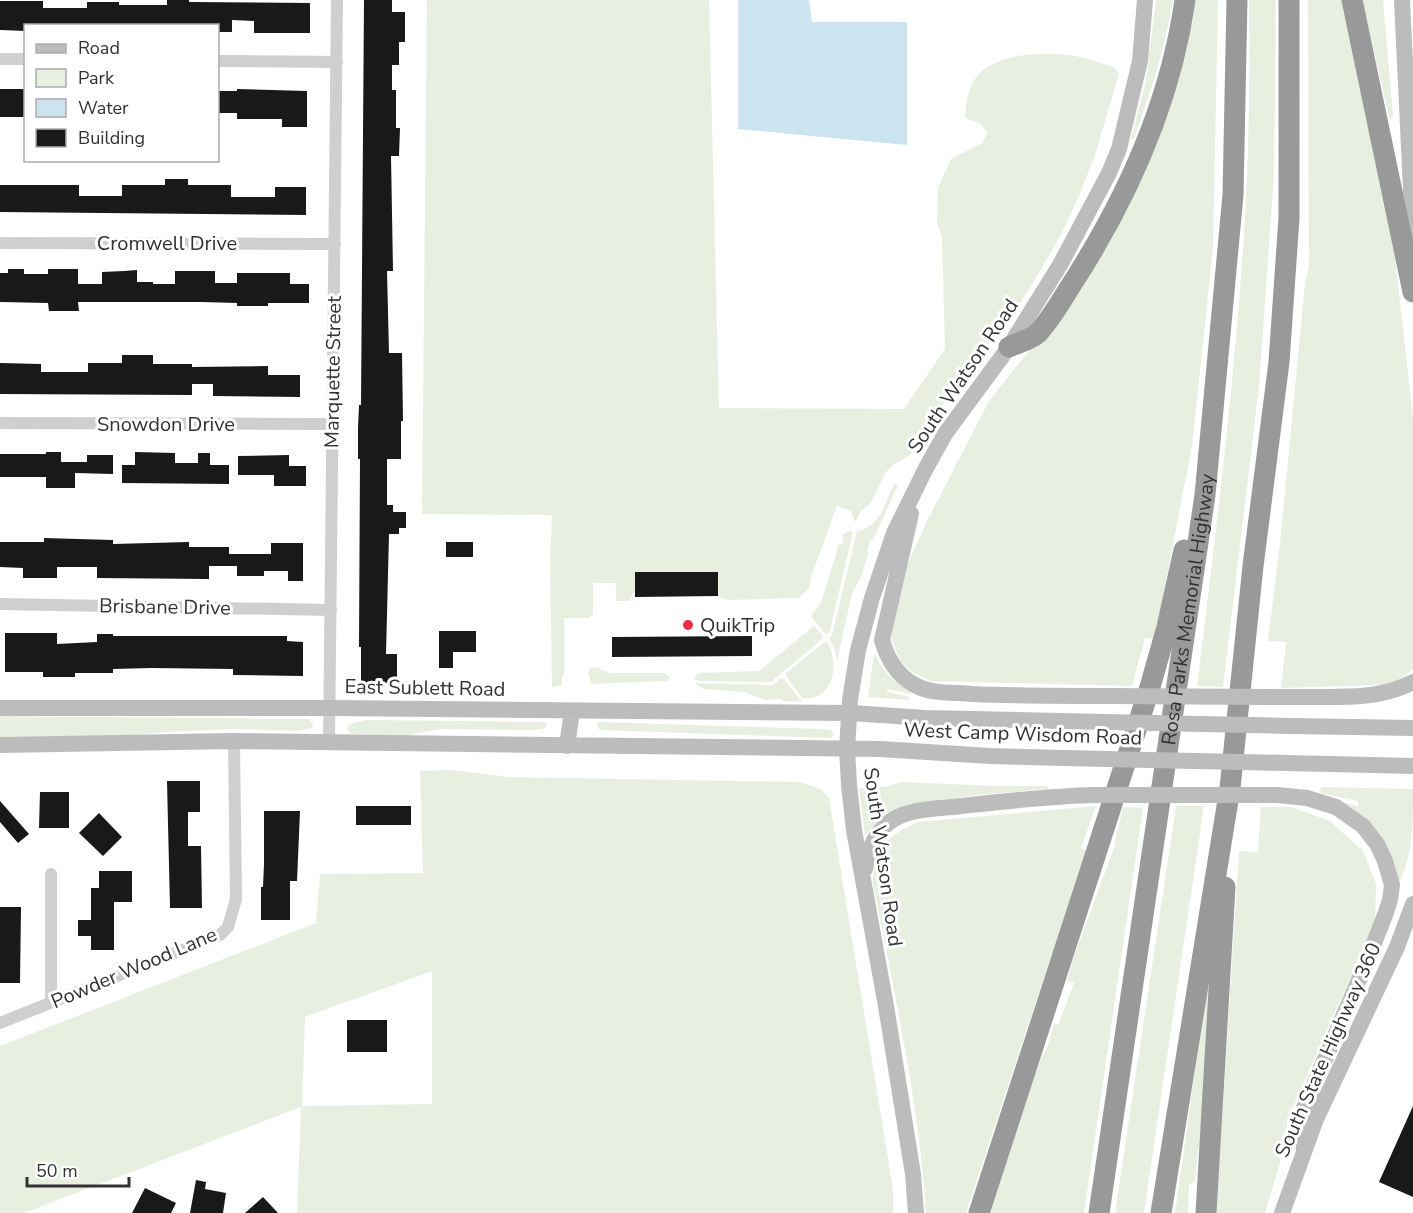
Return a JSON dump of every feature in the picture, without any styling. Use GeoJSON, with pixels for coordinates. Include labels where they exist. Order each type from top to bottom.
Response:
{"type":"FeatureCollection","features":[{"type":"Feature","properties":{"kind":"highway"},"geometry":{"type":"LineString","coordinates":[[1009,347],[1037,334],[1098,243],[1128,188],[1157,115],[1180,35],[1185,0]]}},
{"type":"Feature","properties":{"kind":"highway","name":"Rosa Parks Memorial Highway"},"geometry":{"type":"LineString","coordinates":[[1099,1213],[1205,495],[1233,195],[1237,0]]}},
{"type":"Feature","properties":{"kind":"highway"},"geometry":{"type":"LineString","coordinates":[[1206,1213],[1230,788],[1253,566],[1280,362],[1288,218],[1289,0]]}},
{"type":"Feature","properties":{"kind":"highway"},"geometry":{"type":"LineString","coordinates":[[1352,0],[1413,292]]}},
{"type":"Feature","properties":{"kind":"highway"},"geometry":{"type":"LineString","coordinates":[[979,1213],[1150,687],[1167,627],[1191,516],[1205,495]]}},
{"type":"Feature","properties":{"kind":"highway"},"geometry":{"type":"LineString","coordinates":[[1161,1213],[1230,788]]}},
{"type":"Feature","properties":{"kind":"main road","name":"South Watson Road"},"geometry":{"type":"LineString","coordinates":[[916,1213],[911,1163],[886,1006],[854,830],[847,749],[858,650],[872,598],[894,533],[945,434],[1009,347],[1088,215],[1119,149],[1140,61],[1145,0]]}},
{"type":"Feature","properties":{"kind":"main road"},"geometry":{"type":"LineString","coordinates":[[1402,0],[1408,40],[1413,232]]}},
{"type":"Feature","properties":{"kind":"main road"},"geometry":{"type":"LineString","coordinates":[[916,490],[882,640],[888,658],[900,674],[913,684],[938,692],[1015,696],[1360,697],[1394,691],[1413,682]]}},
{"type":"Feature","properties":{"kind":"main road","name":"East Sublett Road"},"geometry":{"type":"LineString","coordinates":[[0,708],[330,708],[850,713]]}},
{"type":"Feature","properties":{"kind":"main road"},"geometry":{"type":"LineString","coordinates":[[567,746],[572,711]]}},
{"type":"Feature","properties":{"kind":"main road","name":"West Camp Wisdom Road"},"geometry":{"type":"LineString","coordinates":[[850,713],[938,718],[1413,728]]}},
{"type":"Feature","properties":{"kind":"main road"},"geometry":{"type":"LineString","coordinates":[[0,745],[234,741],[847,749]]}},
{"type":"Feature","properties":{"kind":"main road","name":"West Camp Wisdom Road"},"geometry":{"type":"LineString","coordinates":[[847,749],[990,756],[1413,766]]}},
{"type":"Feature","properties":{"kind":"main road"},"geometry":{"type":"LineString","coordinates":[[864,886],[867,854],[878,832],[894,819],[917,811],[1049,796],[1095,795],[1277,795],[1307,798],[1336,807],[1363,826],[1377,844],[1392,885],[1390,900],[1378,934],[1304,1108],[1304,1150]]}},
{"type":"Feature","properties":{"kind":"main road","name":"South State Highway 360"},"geometry":{"type":"LineString","coordinates":[[1282,1213],[1304,1150],[1347,1051],[1397,947],[1413,904]]}},
{"type":"Feature","properties":{"kind":"street","name":"Marquette Street"},"geometry":{"type":"LineString","coordinates":[[329,743],[337,0]]}},
{"type":"Feature","properties":{"kind":"street"},"geometry":{"type":"LineString","coordinates":[[0,58],[24,59]]}},
{"type":"Feature","properties":{"kind":"street"},"geometry":{"type":"LineString","coordinates":[[219,61],[336,62]]}},
{"type":"Feature","properties":{"kind":"street","name":"Cromwell Drive"},"geometry":{"type":"LineString","coordinates":[[0,243],[335,244]]}},
{"type":"Feature","properties":{"kind":"street","name":"Snowdon Drive"},"geometry":{"type":"LineString","coordinates":[[0,423],[333,424]]}},
{"type":"Feature","properties":{"kind":"street","name":"Brisbane Drive"},"geometry":{"type":"LineString","coordinates":[[0,604],[331,610]]}},
{"type":"Feature","properties":{"kind":"street","name":"Powder Wood Lane"},"geometry":{"type":"LineString","coordinates":[[0,1023],[220,935],[228,927],[236,899],[234,741]]}},
{"type":"Feature","properties":{"kind":"street"},"geometry":{"type":"LineString","coordinates":[[51,874],[51,1002]]}},
{"type":"Feature","properties":{"kind":"green space"},"geometry":{"type":"Polygon","coordinates":[[[427,0],[709,0],[719,408],[904,409],[945,349],[942,237],[937,223],[938,188],[951,159],[982,143],[988,133],[980,123],[965,118],[968,96],[974,80],[988,67],[999,61],[1012,57],[1041,54],[1068,55],[1089,59],[1115,68],[1119,74],[1095,155],[1081,191],[1063,231],[1037,276],[1017,308],[952,390],[910,455],[886,472],[871,503],[861,511],[855,522],[851,511],[837,506],[811,577],[809,589],[798,598],[727,600],[718,596],[717,572],[635,572],[635,592],[630,601],[616,601],[616,583],[593,583],[593,614],[589,618],[564,618],[564,675],[562,675],[562,685],[552,687],[550,560],[552,515],[422,514],[427,0]]]}},
{"type":"Feature","properties":{"kind":"green space"},"geometry":{"type":"Polygon","coordinates":[[[1156,0],[1173,0],[1166,36],[1146,105],[1134,139],[1131,139],[1146,80],[1156,0]]]}},
{"type":"Feature","properties":{"kind":"green space"},"geometry":{"type":"Polygon","coordinates":[[[1193,0],[1218,0],[1213,248],[1192,446],[1155,638],[1145,638],[1132,686],[931,681],[912,672],[901,662],[892,641],[891,621],[901,579],[927,521],[989,401],[1059,313],[1133,192],[1193,0]]]}},
{"type":"Feature","properties":{"kind":"green space"},"geometry":{"type":"Polygon","coordinates":[[[1249,0],[1276,0],[1274,173],[1259,387],[1223,687],[1197,686],[1223,468],[1239,304],[1248,156],[1249,0]]]}},
{"type":"Feature","properties":{"kind":"green space"},"geometry":{"type":"Polygon","coordinates":[[[1308,0],[1341,0],[1393,239],[1413,418],[1413,669],[1395,683],[1381,685],[1281,688],[1286,642],[1268,641],[1280,544],[1305,283],[1309,267],[1308,0]]]}},
{"type":"Feature","properties":{"kind":"green space"},"geometry":{"type":"Polygon","coordinates":[[[1362,0],[1383,0],[1393,115],[1390,121],[1362,0]]]}},
{"type":"Feature","properties":{"kind":"green space"},"geometry":{"type":"Polygon","coordinates":[[[895,483],[898,485],[873,540],[871,539],[861,577],[852,593],[837,661],[829,638],[832,635],[857,531],[873,524],[878,519],[895,483]]]}},
{"type":"Feature","properties":{"kind":"green space"},"geometry":{"type":"Polygon","coordinates":[[[853,531],[830,631],[826,634],[812,618],[812,613],[821,603],[839,544],[842,545],[844,538],[842,536],[846,532],[853,531]]]}},
{"type":"Feature","properties":{"kind":"green space"},"geometry":{"type":"Polygon","coordinates":[[[814,626],[823,636],[822,639],[771,682],[693,679],[699,673],[759,671],[814,626]]]}},
{"type":"Feature","properties":{"kind":"green space"},"geometry":{"type":"Polygon","coordinates":[[[826,641],[833,659],[832,679],[821,694],[813,698],[802,698],[786,673],[826,641]]]}},
{"type":"Feature","properties":{"kind":"green space"},"geometry":{"type":"Polygon","coordinates":[[[874,654],[885,672],[912,694],[887,689],[887,692],[909,697],[909,700],[868,697],[874,654]]]}},
{"type":"Feature","properties":{"kind":"green space"},"geometry":{"type":"Polygon","coordinates":[[[596,667],[610,673],[664,673],[670,678],[667,681],[591,684],[588,672],[591,668],[596,667]]]}},
{"type":"Feature","properties":{"kind":"green space"},"geometry":{"type":"Polygon","coordinates":[[[781,678],[802,702],[782,701],[782,699],[765,700],[744,692],[704,689],[694,683],[773,685],[781,678]]]}},
{"type":"Feature","properties":{"kind":"green space"},"geometry":{"type":"Polygon","coordinates":[[[0,716],[309,719],[313,725],[312,728],[298,731],[235,729],[126,736],[0,737],[0,716]]]}},
{"type":"Feature","properties":{"kind":"green space"},"geometry":{"type":"Polygon","coordinates":[[[365,720],[545,722],[547,725],[545,728],[532,730],[440,729],[404,736],[351,734],[347,730],[349,724],[365,720]]]}},
{"type":"Feature","properties":{"kind":"green space"},"geometry":{"type":"Polygon","coordinates":[[[597,723],[822,729],[831,730],[834,735],[831,738],[600,730],[597,723]]]}},
{"type":"Feature","properties":{"kind":"green space"},"geometry":{"type":"Polygon","coordinates":[[[453,770],[508,777],[800,782],[821,789],[829,798],[893,1189],[893,1213],[297,1213],[301,1107],[24,1213],[0,1213],[0,1046],[316,923],[320,874],[423,873],[420,771],[453,770]],[[432,971],[305,1017],[302,1106],[432,1104],[432,971]]]}},
{"type":"Feature","properties":{"kind":"green space"},"geometry":{"type":"Polygon","coordinates":[[[902,782],[1048,786],[1048,789],[977,795],[916,804],[875,825],[865,836],[859,788],[884,787],[902,782]]]}},
{"type":"Feature","properties":{"kind":"green space"},"geometry":{"type":"Polygon","coordinates":[[[1321,787],[1413,789],[1410,849],[1399,883],[1342,802],[1358,806],[1358,801],[1320,793],[1321,787]]]}},
{"type":"Feature","properties":{"kind":"green space"},"geometry":{"type":"Polygon","coordinates":[[[1096,806],[1081,848],[1089,851],[1046,971],[966,1213],[926,1213],[912,1089],[873,883],[873,871],[879,852],[891,838],[918,822],[1096,806]]]}},
{"type":"Feature","properties":{"kind":"green space"},"geometry":{"type":"Polygon","coordinates":[[[1176,806],[1204,806],[1144,1213],[1115,1213],[1176,806]]]}},
{"type":"Feature","properties":{"kind":"green space"},"geometry":{"type":"Polygon","coordinates":[[[1123,807],[1143,808],[1084,1213],[984,1213],[1036,1068],[1047,1048],[1054,1024],[1058,1025],[1074,983],[1067,981],[1073,959],[1113,851],[1123,807]]]}},
{"type":"Feature","properties":{"kind":"green space"},"geometry":{"type":"Polygon","coordinates":[[[1261,807],[1291,807],[1330,821],[1363,851],[1376,884],[1375,922],[1288,1119],[1280,1163],[1265,1213],[1216,1213],[1239,851],[1258,852],[1261,807]]]}},
{"type":"Feature","properties":{"kind":"green space"},"geometry":{"type":"Polygon","coordinates":[[[1208,980],[1213,981],[1203,1133],[1198,1151],[1195,1183],[1189,1184],[1188,1213],[1175,1213],[1208,980]]]}},
{"type":"Feature","properties":{"kind":"water"},"geometry":{"type":"Polygon","coordinates":[[[738,0],[809,0],[812,22],[907,22],[907,145],[738,129],[738,0]]]}},
{"type":"Feature","properties":{"kind":"building"},"geometry":{"type":"Polygon","coordinates":[[[167,0],[310,3],[310,33],[254,33],[254,21],[232,20],[232,32],[219,32],[219,24],[24,24],[24,31],[0,30],[0,1],[43,1],[43,8],[87,8],[87,2],[167,5],[167,0]]]}},
{"type":"Feature","properties":{"kind":"building"},"geometry":{"type":"Polygon","coordinates":[[[364,0],[392,0],[392,12],[405,12],[405,42],[399,42],[399,65],[392,65],[392,90],[396,90],[396,128],[400,128],[399,156],[391,156],[393,271],[387,271],[389,353],[402,353],[403,421],[401,421],[401,459],[387,459],[387,505],[393,505],[393,512],[406,512],[406,528],[399,528],[399,534],[389,534],[386,654],[397,654],[397,683],[361,683],[361,647],[359,647],[360,459],[358,459],[358,428],[359,405],[361,405],[364,0]]]}},
{"type":"Feature","properties":{"kind":"building"},"geometry":{"type":"Polygon","coordinates":[[[0,89],[24,89],[24,117],[0,117],[0,89]]]}},
{"type":"Feature","properties":{"kind":"building"},"geometry":{"type":"Polygon","coordinates":[[[237,89],[307,91],[307,127],[282,127],[282,119],[237,119],[237,113],[219,113],[219,91],[237,91],[237,89]]]}},
{"type":"Feature","properties":{"kind":"building"},"geometry":{"type":"Polygon","coordinates":[[[165,179],[188,179],[188,185],[231,185],[231,197],[275,197],[275,187],[306,187],[306,215],[0,212],[0,185],[79,185],[79,196],[122,196],[122,185],[165,185],[165,179]]]}},
{"type":"Feature","properties":{"kind":"building"},"geometry":{"type":"Polygon","coordinates":[[[8,269],[24,269],[24,274],[48,274],[48,269],[78,269],[78,284],[102,284],[102,272],[137,270],[137,282],[153,282],[153,284],[175,284],[175,271],[215,271],[215,283],[237,283],[237,273],[290,273],[290,284],[309,284],[309,303],[237,306],[237,303],[201,302],[78,302],[79,311],[49,311],[48,303],[0,302],[0,273],[8,273],[8,269]]]}},
{"type":"Feature","properties":{"kind":"building"},"geometry":{"type":"Polygon","coordinates":[[[122,355],[153,355],[153,364],[192,364],[192,367],[268,366],[268,375],[300,375],[300,397],[213,396],[213,384],[192,384],[192,395],[0,394],[0,363],[41,364],[41,372],[88,372],[88,363],[122,363],[122,355]]]}},
{"type":"Feature","properties":{"kind":"building"},"geometry":{"type":"Polygon","coordinates":[[[46,452],[61,452],[61,462],[87,462],[87,455],[113,455],[113,474],[75,473],[75,488],[46,488],[46,477],[0,477],[0,454],[46,454],[46,452]]]}},
{"type":"Feature","properties":{"kind":"building"},"geometry":{"type":"Polygon","coordinates":[[[135,452],[175,453],[175,463],[198,463],[198,453],[210,453],[210,465],[229,465],[229,484],[122,483],[122,465],[135,465],[135,452]]]}},
{"type":"Feature","properties":{"kind":"building"},"geometry":{"type":"Polygon","coordinates":[[[289,455],[289,466],[306,466],[306,486],[274,486],[274,475],[238,475],[238,456],[289,455]]]}},
{"type":"Feature","properties":{"kind":"building"},"geometry":{"type":"Polygon","coordinates":[[[44,538],[113,540],[113,544],[189,542],[189,547],[229,547],[229,554],[271,554],[271,543],[303,543],[303,581],[288,581],[288,571],[264,571],[264,576],[237,576],[237,566],[209,566],[209,579],[97,578],[97,567],[57,567],[57,578],[23,578],[23,568],[0,567],[0,542],[44,542],[44,538]]]}},
{"type":"Feature","properties":{"kind":"building"},"geometry":{"type":"Polygon","coordinates":[[[446,542],[473,542],[473,557],[446,557],[446,542]]]}},
{"type":"Feature","properties":{"kind":"building"},"geometry":{"type":"Polygon","coordinates":[[[635,572],[718,572],[718,596],[635,597],[635,572]]]}},
{"type":"Feature","properties":{"kind":"building"},"geometry":{"type":"Polygon","coordinates":[[[439,631],[476,631],[476,652],[453,652],[453,668],[439,668],[439,631]]]}},
{"type":"Feature","properties":{"kind":"building"},"geometry":{"type":"Polygon","coordinates":[[[5,633],[57,633],[57,644],[97,642],[97,634],[113,634],[113,636],[287,636],[287,641],[303,642],[303,676],[233,675],[233,669],[113,669],[113,673],[75,673],[75,677],[43,677],[43,672],[5,672],[5,633]]]}},
{"type":"Feature","properties":{"kind":"building"},"geometry":{"type":"Polygon","coordinates":[[[752,636],[752,656],[612,657],[612,637],[752,636]]]}},
{"type":"Feature","properties":{"kind":"building"},"geometry":{"type":"Polygon","coordinates":[[[167,781],[200,781],[200,812],[188,812],[188,846],[201,846],[202,908],[170,908],[167,781]]]}},
{"type":"Feature","properties":{"kind":"building"},"geometry":{"type":"Polygon","coordinates":[[[40,792],[69,792],[69,828],[39,828],[40,792]]]}},
{"type":"Feature","properties":{"kind":"building"},"geometry":{"type":"Polygon","coordinates":[[[0,801],[29,834],[18,843],[0,822],[0,801]]]}},
{"type":"Feature","properties":{"kind":"building"},"geometry":{"type":"Polygon","coordinates":[[[356,806],[411,806],[411,825],[356,825],[356,806]]]}},
{"type":"Feature","properties":{"kind":"building"},"geometry":{"type":"Polygon","coordinates":[[[264,811],[300,811],[297,881],[290,881],[290,920],[261,920],[264,811]]]}},
{"type":"Feature","properties":{"kind":"building"},"geometry":{"type":"Polygon","coordinates":[[[99,813],[122,837],[103,856],[79,833],[99,813]]]}},
{"type":"Feature","properties":{"kind":"building"},"geometry":{"type":"Polygon","coordinates":[[[99,871],[132,871],[132,902],[114,902],[114,950],[91,950],[91,936],[78,936],[78,920],[91,920],[91,888],[99,888],[99,871]]]}},
{"type":"Feature","properties":{"kind":"building"},"geometry":{"type":"Polygon","coordinates":[[[0,907],[21,907],[20,983],[0,983],[0,907]]]}},
{"type":"Feature","properties":{"kind":"building"},"geometry":{"type":"Polygon","coordinates":[[[347,1020],[387,1020],[387,1052],[347,1052],[347,1020]]]}},
{"type":"Feature","properties":{"kind":"building"},"geometry":{"type":"Polygon","coordinates":[[[1413,1106],[1413,1197],[1379,1182],[1413,1106]]]}},
{"type":"Feature","properties":{"kind":"building"},"geometry":{"type":"Polygon","coordinates":[[[196,1180],[206,1182],[205,1189],[226,1193],[223,1213],[190,1213],[196,1180]]]}},
{"type":"Feature","properties":{"kind":"building"},"geometry":{"type":"Polygon","coordinates":[[[145,1188],[176,1203],[171,1213],[132,1213],[145,1188]]]}},
{"type":"Feature","properties":{"kind":"building"},"geometry":{"type":"Polygon","coordinates":[[[263,1197],[278,1213],[245,1213],[263,1197]]]}},
{"type":"Feature","properties":{"kind":"place","name":"QuikTrip"},"geometry":{"type":"Point","coordinates":[688,625]}}]}
